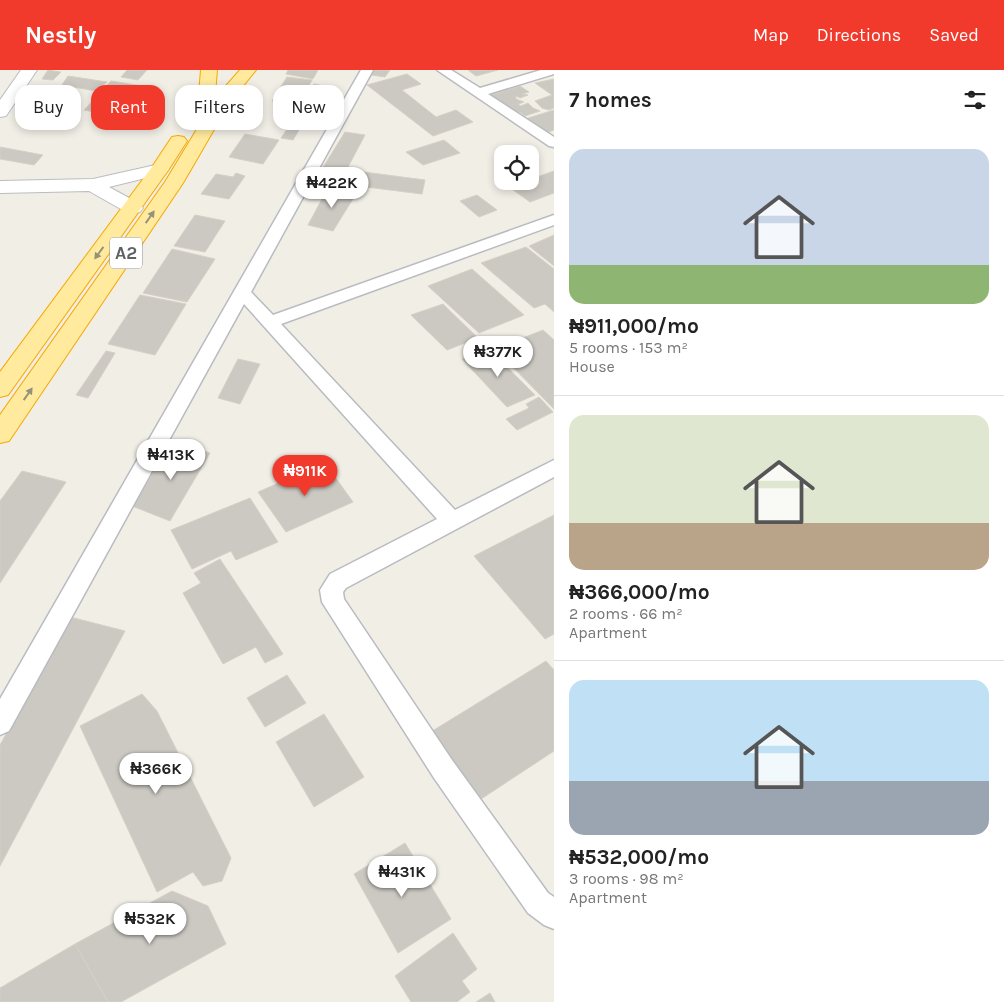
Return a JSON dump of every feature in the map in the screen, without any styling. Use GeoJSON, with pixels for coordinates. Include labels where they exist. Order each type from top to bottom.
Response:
{"type":"FeatureCollection","features":[{"type":"Feature","properties":{"kind":"highway"},"geometry":{"type":"LineString","coordinates":[[209,70],[212,85]]}},
{"type":"Feature","properties":{"kind":"highway","name":"A2"},"geometry":{"type":"LineString","coordinates":[[221,85],[228,70]]}},
{"type":"Feature","properties":{"kind":"highway","name":"A2"},"geometry":{"type":"LineString","coordinates":[[230,85],[248,70]]}},
{"type":"Feature","properties":{"kind":"highway"},"geometry":{"type":"LineString","coordinates":[[247,85],[263,70]]}},
{"type":"Feature","properties":{"kind":"highway","name":"A2"},"geometry":{"type":"LineString","coordinates":[[0,389],[190,130]]}},
{"type":"Feature","properties":{"kind":"highway","name":"A2"},"geometry":{"type":"LineString","coordinates":[[0,434],[174,183],[199,130]]}},
{"type":"Feature","properties":{"kind":"main road"},"geometry":{"type":"LineString","coordinates":[[0,112],[29,70]]}},
{"type":"Feature","properties":{"kind":"main road"},"geometry":{"type":"LineString","coordinates":[[0,187],[93,185],[160,169]]}},
{"type":"Feature","properties":{"kind":"main road"},"geometry":{"type":"LineString","coordinates":[[93,185],[133,208]]}},
{"type":"Feature","properties":{"kind":"street"},"geometry":{"type":"LineString","coordinates":[[0,723],[367,70]]}},
{"type":"Feature","properties":{"kind":"street"},"geometry":{"type":"LineString","coordinates":[[442,70],[554,142]]}},
{"type":"Feature","properties":{"kind":"street"},"geometry":{"type":"LineString","coordinates":[[478,93],[554,70]]}},
{"type":"Feature","properties":{"kind":"street"},"geometry":{"type":"LineString","coordinates":[[270,322],[554,220]]}},
{"type":"Feature","properties":{"kind":"street"},"geometry":{"type":"LineString","coordinates":[[242,292],[452,521]]}},
{"type":"Feature","properties":{"kind":"street"},"geometry":{"type":"LineString","coordinates":[[554,468],[338,581],[331,590],[333,602],[454,784],[538,903],[554,915]]}},
{"type":"Feature","properties":{"kind":"building"},"geometry":{"type":"Polygon","coordinates":[[[48,70],[61,72],[53,80],[42,79],[48,70]]]}},
{"type":"Feature","properties":{"kind":"building"},"geometry":{"type":"Polygon","coordinates":[[[127,70],[147,70],[138,80],[121,77],[127,70]]]}},
{"type":"Feature","properties":{"kind":"building"},"geometry":{"type":"Polygon","coordinates":[[[288,70],[318,70],[313,79],[286,74],[288,70]]]}},
{"type":"Feature","properties":{"kind":"building"},"geometry":{"type":"Polygon","coordinates":[[[367,70],[390,70],[385,77],[365,74],[367,70]]]}},
{"type":"Feature","properties":{"kind":"building"},"geometry":{"type":"Polygon","coordinates":[[[468,70],[498,70],[476,76],[468,70]]]}},
{"type":"Feature","properties":{"kind":"building"},"geometry":{"type":"Polygon","coordinates":[[[407,74],[421,84],[402,90],[436,117],[456,110],[473,122],[433,136],[367,85],[407,74]]]}},
{"type":"Feature","properties":{"kind":"building"},"geometry":{"type":"Polygon","coordinates":[[[68,76],[107,82],[103,85],[91,85],[91,90],[81,88],[81,85],[62,85],[68,76]]]}},
{"type":"Feature","properties":{"kind":"building"},"geometry":{"type":"Polygon","coordinates":[[[287,77],[312,80],[309,85],[282,85],[287,77]]]}},
{"type":"Feature","properties":{"kind":"building"},"geometry":{"type":"Polygon","coordinates":[[[554,79],[554,108],[549,110],[542,108],[535,101],[552,95],[535,83],[554,79]]]}},
{"type":"Feature","properties":{"kind":"building"},"geometry":{"type":"Polygon","coordinates":[[[111,81],[136,85],[107,85],[111,81]]]}},
{"type":"Feature","properties":{"kind":"building"},"geometry":{"type":"Polygon","coordinates":[[[520,86],[529,92],[522,94],[528,95],[520,98],[516,96],[516,99],[524,102],[518,104],[521,106],[528,103],[540,111],[525,116],[520,112],[515,114],[488,96],[520,86]]]}},
{"type":"Feature","properties":{"kind":"building"},"geometry":{"type":"Polygon","coordinates":[[[91,102],[91,111],[84,110],[91,102]]]}},
{"type":"Feature","properties":{"kind":"building"},"geometry":{"type":"Polygon","coordinates":[[[554,110],[554,130],[546,133],[525,119],[554,110]]]}},
{"type":"Feature","properties":{"kind":"building"},"geometry":{"type":"Polygon","coordinates":[[[286,130],[299,130],[293,140],[281,138],[286,130]]]}},
{"type":"Feature","properties":{"kind":"building"},"geometry":{"type":"Polygon","coordinates":[[[345,132],[365,135],[340,182],[317,177],[345,132]]]}},
{"type":"Feature","properties":{"kind":"building"},"geometry":{"type":"Polygon","coordinates":[[[245,134],[279,140],[263,164],[229,157],[245,134]]]}},
{"type":"Feature","properties":{"kind":"building"},"geometry":{"type":"Polygon","coordinates":[[[444,140],[460,153],[423,165],[406,152],[444,140]]]}},
{"type":"Feature","properties":{"kind":"building"},"geometry":{"type":"Polygon","coordinates":[[[0,147],[43,155],[34,165],[0,159],[0,147]]]}},
{"type":"Feature","properties":{"kind":"building"},"geometry":{"type":"Polygon","coordinates":[[[356,171],[425,180],[422,194],[350,185],[356,171]]]}},
{"type":"Feature","properties":{"kind":"building"},"geometry":{"type":"Polygon","coordinates":[[[554,171],[554,193],[530,202],[513,190],[539,190],[539,176],[554,171]]]}},
{"type":"Feature","properties":{"kind":"building"},"geometry":{"type":"Polygon","coordinates":[[[236,173],[245,176],[229,199],[201,194],[216,174],[233,177],[236,173]]]}},
{"type":"Feature","properties":{"kind":"building"},"geometry":{"type":"Polygon","coordinates":[[[329,186],[356,194],[333,231],[308,225],[329,186]]]}},
{"type":"Feature","properties":{"kind":"building"},"geometry":{"type":"Polygon","coordinates":[[[477,195],[497,210],[479,217],[460,201],[477,195]]]}},
{"type":"Feature","properties":{"kind":"building"},"geometry":{"type":"Polygon","coordinates":[[[195,215],[225,221],[205,252],[174,246],[195,215]]]}},
{"type":"Feature","properties":{"kind":"building"},"geometry":{"type":"Polygon","coordinates":[[[554,235],[554,266],[529,246],[554,235]]]}},
{"type":"Feature","properties":{"kind":"building"},"geometry":{"type":"Polygon","coordinates":[[[526,247],[554,269],[554,312],[545,304],[534,308],[481,263],[526,247]]]}},
{"type":"Feature","properties":{"kind":"building"},"geometry":{"type":"Polygon","coordinates":[[[172,249],[215,259],[187,302],[143,293],[172,249]]]}},
{"type":"Feature","properties":{"kind":"building"},"geometry":{"type":"Polygon","coordinates":[[[472,269],[524,315],[479,333],[428,286],[472,269]]]}},
{"type":"Feature","properties":{"kind":"building"},"geometry":{"type":"Polygon","coordinates":[[[140,295],[186,304],[155,355],[108,344],[140,295]]]}},
{"type":"Feature","properties":{"kind":"building"},"geometry":{"type":"Polygon","coordinates":[[[443,304],[478,338],[447,350],[411,315],[443,304]]]}},
{"type":"Feature","properties":{"kind":"building"},"geometry":{"type":"Polygon","coordinates":[[[543,330],[554,340],[554,409],[495,349],[543,330]]]}},
{"type":"Feature","properties":{"kind":"building"},"geometry":{"type":"Polygon","coordinates":[[[489,349],[535,395],[507,407],[462,359],[489,349]]]}},
{"type":"Feature","properties":{"kind":"building"},"geometry":{"type":"Polygon","coordinates":[[[106,351],[115,353],[88,398],[76,395],[106,351]]]}},
{"type":"Feature","properties":{"kind":"building"},"geometry":{"type":"Polygon","coordinates":[[[238,359],[260,364],[240,404],[218,398],[238,359]]]}},
{"type":"Feature","properties":{"kind":"building"},"geometry":{"type":"Polygon","coordinates":[[[539,397],[553,412],[517,430],[506,419],[529,408],[526,404],[539,397]]]}},
{"type":"Feature","properties":{"kind":"building"},"geometry":{"type":"Polygon","coordinates":[[[173,442],[210,453],[170,521],[132,506],[173,442]]]}},
{"type":"Feature","properties":{"kind":"building"},"geometry":{"type":"Polygon","coordinates":[[[325,463],[353,502],[286,532],[258,492],[325,463]]]}},
{"type":"Feature","properties":{"kind":"building"},"geometry":{"type":"Polygon","coordinates":[[[22,471],[66,482],[0,583],[0,501],[22,471]]]}},
{"type":"Feature","properties":{"kind":"building"},"geometry":{"type":"Polygon","coordinates":[[[250,498],[278,542],[236,560],[231,551],[192,569],[171,530],[250,498]]]}},
{"type":"Feature","properties":{"kind":"building"},"geometry":{"type":"Polygon","coordinates":[[[554,515],[554,634],[545,639],[474,556],[554,515]]]}},
{"type":"Feature","properties":{"kind":"building"},"geometry":{"type":"Polygon","coordinates":[[[220,559],[283,654],[265,663],[256,647],[223,664],[183,593],[201,583],[194,573],[220,559]]]}},
{"type":"Feature","properties":{"kind":"building"},"geometry":{"type":"Polygon","coordinates":[[[70,617],[125,631],[0,866],[0,745],[70,617]]]}},
{"type":"Feature","properties":{"kind":"building"},"geometry":{"type":"Polygon","coordinates":[[[546,661],[554,670],[554,751],[478,801],[429,733],[546,661]]]}},
{"type":"Feature","properties":{"kind":"building"},"geometry":{"type":"Polygon","coordinates":[[[287,675],[306,703],[265,727],[247,698],[287,675]]]}},
{"type":"Feature","properties":{"kind":"building"},"geometry":{"type":"Polygon","coordinates":[[[142,694],[157,711],[231,858],[222,881],[203,886],[193,872],[157,892],[80,726],[142,694]]]}},
{"type":"Feature","properties":{"kind":"building"},"geometry":{"type":"Polygon","coordinates":[[[324,714],[364,777],[314,807],[276,742],[324,714]]]}},
{"type":"Feature","properties":{"kind":"building"},"geometry":{"type":"Polygon","coordinates":[[[405,843],[451,919],[398,953],[354,874],[405,843]]]}},
{"type":"Feature","properties":{"kind":"building"},"geometry":{"type":"Polygon","coordinates":[[[172,891],[208,906],[226,944],[121,1002],[108,1002],[75,944],[172,891]]]}},
{"type":"Feature","properties":{"kind":"building"},"geometry":{"type":"Polygon","coordinates":[[[453,933],[477,969],[462,981],[470,992],[457,1002],[411,1002],[395,976],[453,933]]]}},
{"type":"Feature","properties":{"kind":"building"},"geometry":{"type":"Polygon","coordinates":[[[75,944],[108,1002],[0,1002],[0,988],[75,944]]]}},
{"type":"Feature","properties":{"kind":"building"},"geometry":{"type":"Polygon","coordinates":[[[490,993],[495,1002],[476,1002],[490,993]]]}}]}
